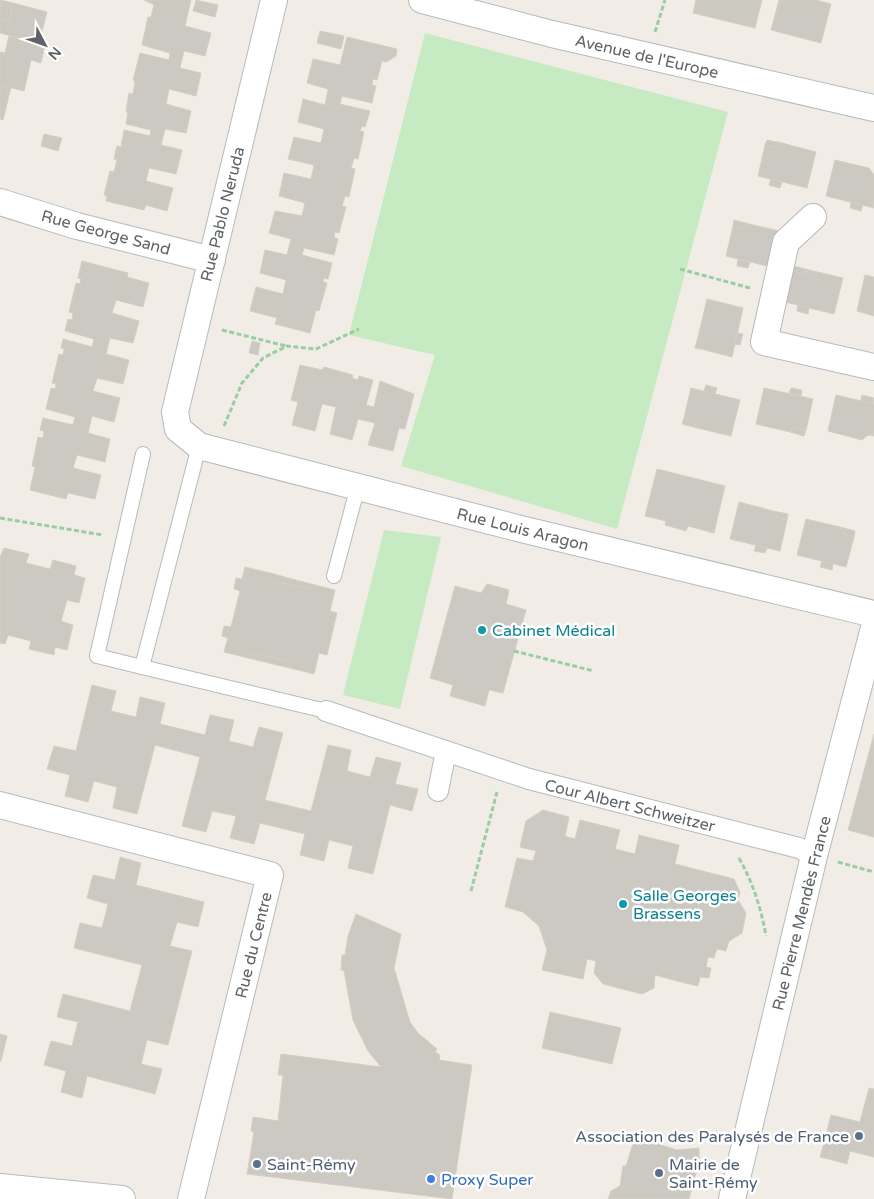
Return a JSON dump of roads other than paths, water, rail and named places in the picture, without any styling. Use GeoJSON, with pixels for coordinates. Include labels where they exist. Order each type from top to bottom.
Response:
{"type":"FeatureCollection","features":[{"type":"Feature","properties":{"kind":"street","name":"Rue Pablo Neruda"},"geometry":{"type":"LineString","coordinates":[[178,429],[175,412],[274,0]]}},
{"type":"Feature","properties":{"kind":"street","name":"Avenue de l'Europe"},"geometry":{"type":"LineString","coordinates":[[422,0],[571,38],[874,108]]}},
{"type":"Feature","properties":{"kind":"street","name":"Rue George Sand"},"geometry":{"type":"LineString","coordinates":[[0,202],[77,226],[212,260]]}},
{"type":"Feature","properties":{"kind":"street"},"geometry":{"type":"LineString","coordinates":[[812,217],[786,242],[764,342],[874,367]]}},
{"type":"Feature","properties":{"kind":"street","name":"Rue Louis Aragon"},"geometry":{"type":"LineString","coordinates":[[178,429],[206,448],[531,531],[874,614]]}},
{"type":"Feature","properties":{"kind":"street","name":"Rue Pierre Mendès France"},"geometry":{"type":"LineString","coordinates":[[732,1199],[814,856],[874,628]]}},
{"type":"Feature","properties":{"kind":"street","name":"Cour Albert Schweitzer"},"geometry":{"type":"LineString","coordinates":[[326,711],[528,779],[799,848],[814,856]]}},
{"type":"Feature","properties":{"kind":"street"},"geometry":{"type":"LineString","coordinates":[[438,791],[446,750]]}},
{"type":"Feature","properties":{"kind":"street","name":"Rue du Centre"},"geometry":{"type":"LineString","coordinates":[[0,805],[270,875],[191,1199]]}},
{"type":"Feature","properties":{"kind":"street"},"geometry":{"type":"LineString","coordinates":[[0,1187],[34,1195],[70,1199]]}},
{"type":"Feature","properties":{"kind":"street"},"geometry":{"type":"LineString","coordinates":[[34,1195],[122,1199]]}},
{"type":"Feature","properties":{"kind":"lane"},"geometry":{"type":"LineString","coordinates":[[142,666],[206,448]]}},
{"type":"Feature","properties":{"kind":"lane"},"geometry":{"type":"LineString","coordinates":[[143,454],[97,656],[326,711]]}},
{"type":"Feature","properties":{"kind":"lane"},"geometry":{"type":"LineString","coordinates":[[334,576],[358,486]]}},
{"type":"Feature","properties":{"kind":"place","name":"Cabinet Médical"},"geometry":{"type":"Point","coordinates":[482,630]}},
{"type":"Feature","properties":{"kind":"place","name":"Salle Georges Brassens"},"geometry":{"type":"Point","coordinates":[623,904]}},
{"type":"Feature","properties":{"kind":"place","name":"Association des Paralysés de France"},"geometry":{"type":"Point","coordinates":[859,1136]}},
{"type":"Feature","properties":{"kind":"place","name":"Saint-Rémy"},"geometry":{"type":"Point","coordinates":[257,1164]}},
{"type":"Feature","properties":{"kind":"place","name":"Mairie de Saint-Rémy"},"geometry":{"type":"Point","coordinates":[659,1173]}},
{"type":"Feature","properties":{"kind":"place","name":"Proxy Super"},"geometry":{"type":"Point","coordinates":[431,1179]}}]}
